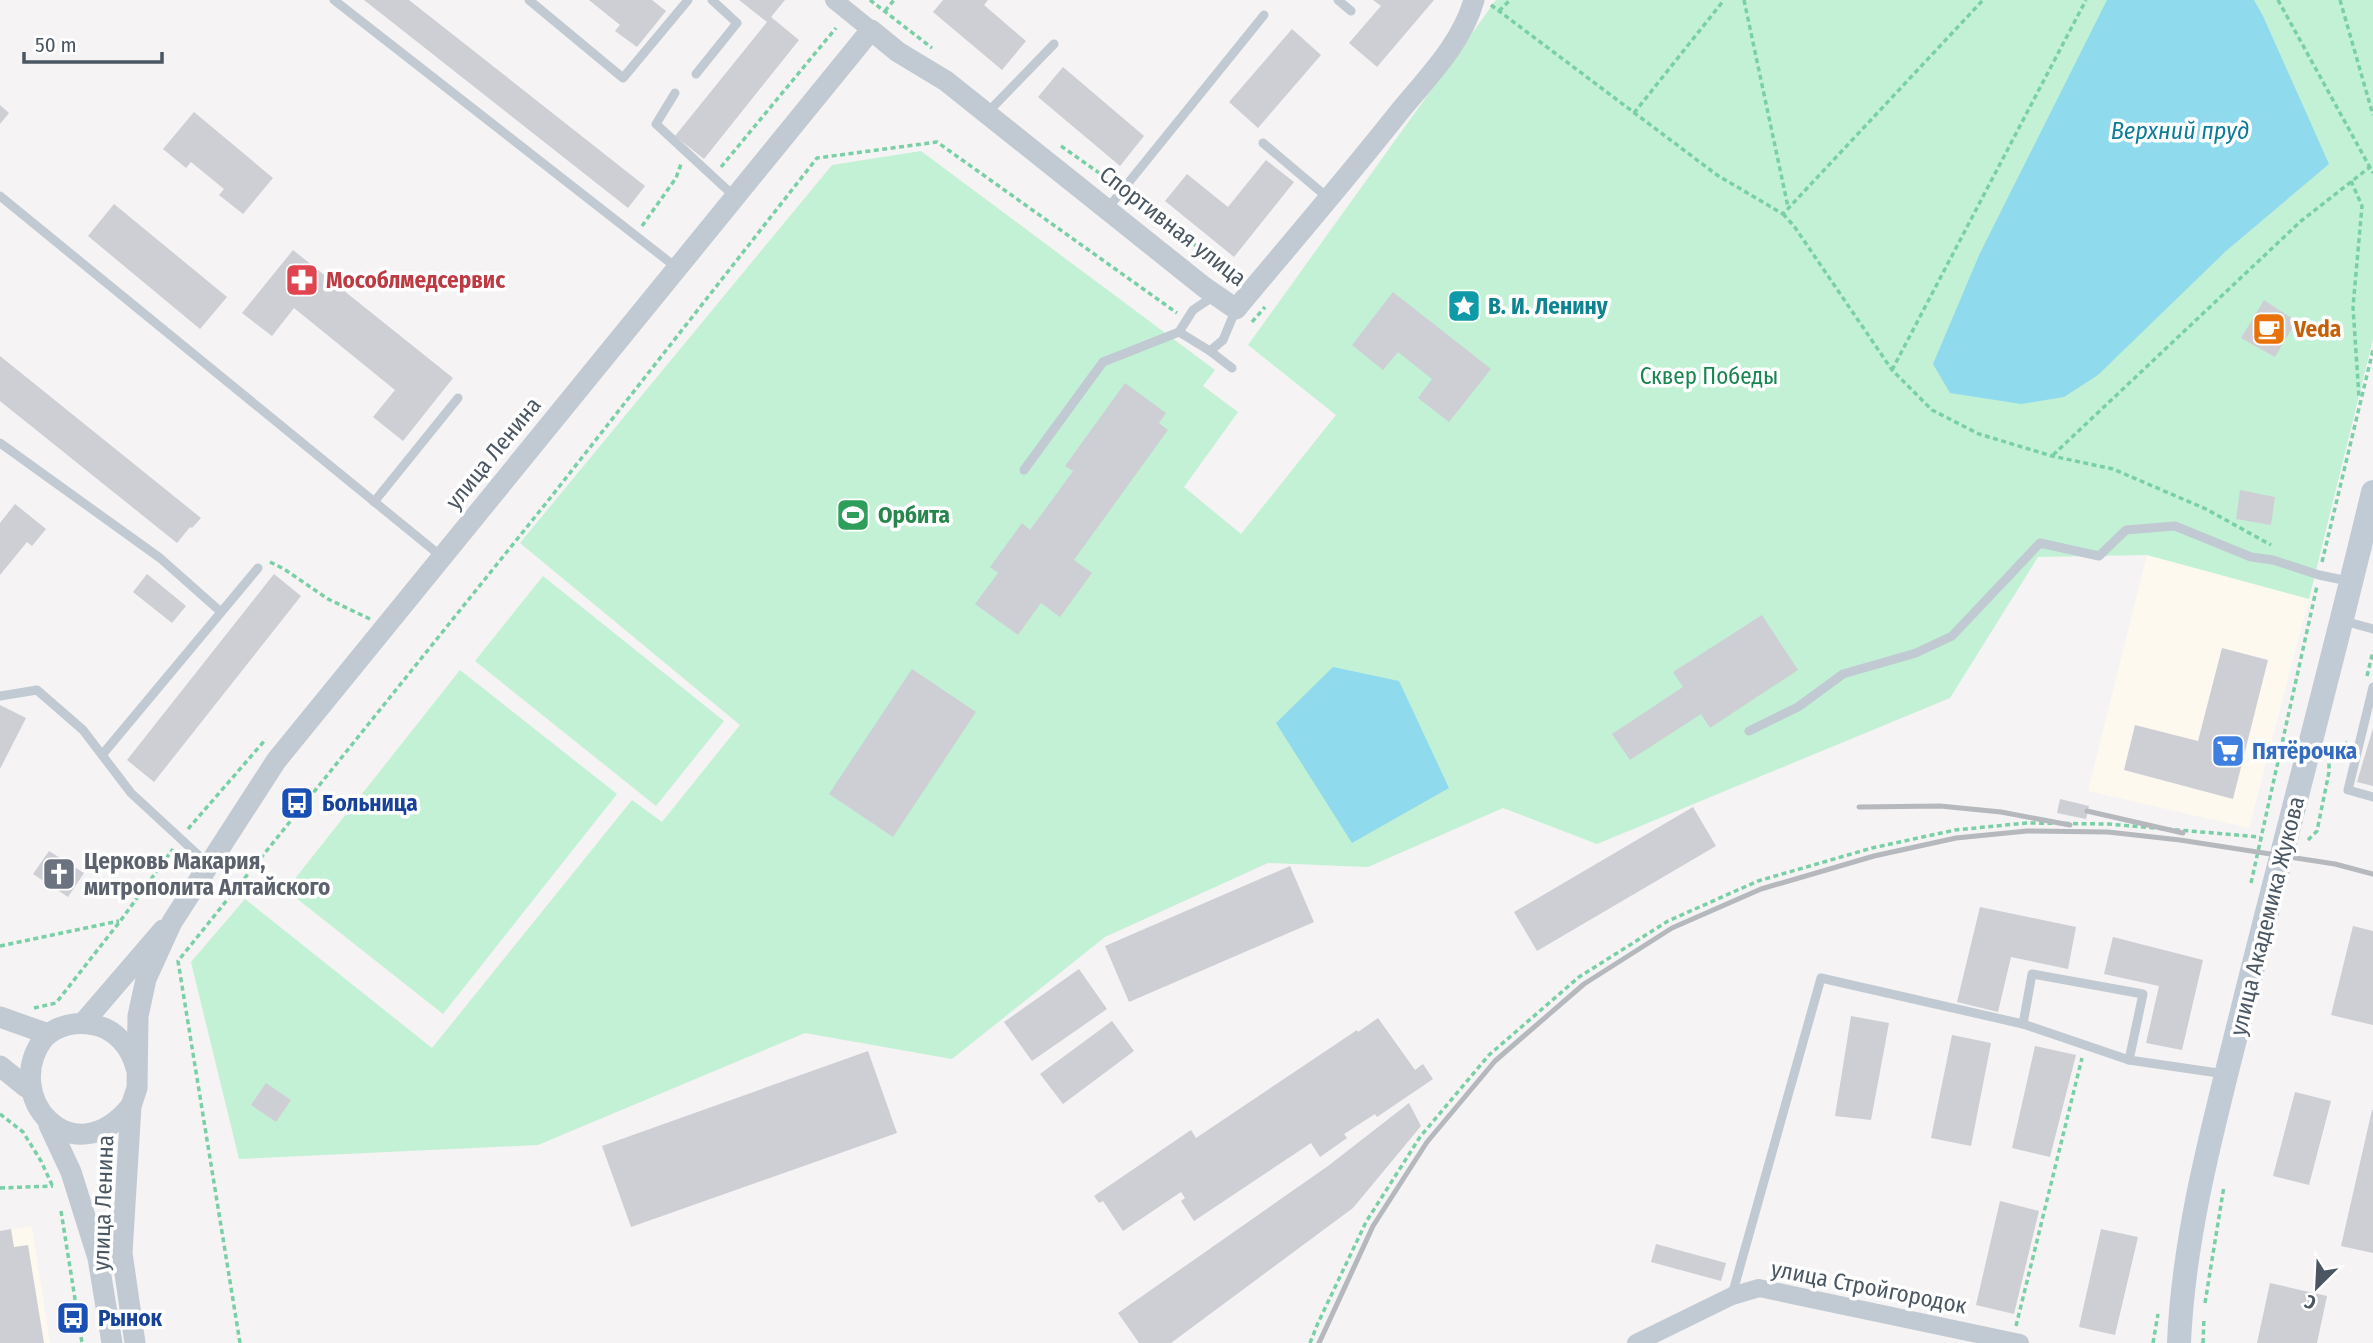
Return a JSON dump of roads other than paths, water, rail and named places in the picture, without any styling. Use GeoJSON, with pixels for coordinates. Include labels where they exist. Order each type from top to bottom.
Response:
{"type":"FeatureCollection","features":[{"type":"Feature","properties":{"kind":"main road","name":"улица Академика Жукова"},"geometry":{"type":"LineString","coordinates":[[2179,1343],[2181,1296],[2192,1225],[2227,1074],[2373,492]]}},
{"type":"Feature","properties":{"kind":"street","name":"Спортивная улица"},"geometry":{"type":"LineString","coordinates":[[834,0],[898,52],[946,81],[1236,309],[1329,199],[1451,47],[1469,16],[1482,2]]}},
{"type":"Feature","properties":{"kind":"street","name":"улица Ленина"},"geometry":{"type":"LineString","coordinates":[[135,1343],[122,1253],[131,1106],[137,1088],[138,1016],[146,979],[172,922],[276,761],[871,30]]}},
{"type":"Feature","properties":{"kind":"street","name":"улица Ленина"},"geometry":{"type":"LineString","coordinates":[[83,1023],[151,941],[172,922]]}},
{"type":"Feature","properties":{"kind":"street"},"geometry":{"type":"LineString","coordinates":[[0,1017],[48,1034]]}},
{"type":"Feature","properties":{"kind":"street"},"geometry":{"type":"LineString","coordinates":[[26,1087],[27,1066],[34,1048],[48,1034],[63,1026],[83,1023],[100,1026],[117,1035],[132,1055],[138,1073]]}},
{"type":"Feature","properties":{"kind":"street"},"geometry":{"type":"LineString","coordinates":[[0,1066],[26,1087]]}},
{"type":"Feature","properties":{"kind":"street","name":"улица Ленина"},"geometry":{"type":"LineString","coordinates":[[26,1087],[32,1106],[49,1125],[71,1172],[98,1258],[112,1343]]}},
{"type":"Feature","properties":{"kind":"street","name":"улица Ленина"},"geometry":{"type":"LineString","coordinates":[[49,1125],[72,1135],[92,1135],[119,1121],[131,1106]]}},
{"type":"Feature","properties":{"kind":"street","name":"улица Стройгородок"},"geometry":{"type":"LineString","coordinates":[[1636,1343],[1732,1296],[1759,1288],[2016,1342]]}},
{"type":"Feature","properties":{"kind":"lane"},"geometry":{"type":"LineString","coordinates":[[334,0],[677,268]]}},
{"type":"Feature","properties":{"kind":"lane"},"geometry":{"type":"LineString","coordinates":[[528,0],[623,78],[688,0]]}},
{"type":"Feature","properties":{"kind":"lane"},"geometry":{"type":"LineString","coordinates":[[696,74],[737,23],[712,0]]}},
{"type":"Feature","properties":{"kind":"lane"},"geometry":{"type":"LineString","coordinates":[[1338,0],[1351,11]]}},
{"type":"Feature","properties":{"kind":"lane"},"geometry":{"type":"LineString","coordinates":[[1107,209],[1264,15]]}},
{"type":"Feature","properties":{"kind":"lane"},"geometry":{"type":"LineString","coordinates":[[987,114],[1054,44]]}},
{"type":"Feature","properties":{"kind":"lane"},"geometry":{"type":"LineString","coordinates":[[675,93],[656,124],[735,197]]}},
{"type":"Feature","properties":{"kind":"lane"},"geometry":{"type":"LineString","coordinates":[[1263,143],[1329,199]]}},
{"type":"Feature","properties":{"kind":"lane"},"geometry":{"type":"LineString","coordinates":[[0,196],[442,557]]}},
{"type":"Feature","properties":{"kind":"lane"},"geometry":{"type":"LineString","coordinates":[[1179,332],[1193,310],[1215,295]]}},
{"type":"Feature","properties":{"kind":"lane"},"geometry":{"type":"LineString","coordinates":[[1210,351],[1223,340],[1236,309]]}},
{"type":"Feature","properties":{"kind":"lane"},"geometry":{"type":"LineString","coordinates":[[1024,470],[1103,362],[1168,334],[1179,332],[1232,368]]}},
{"type":"Feature","properties":{"kind":"lane"},"geometry":{"type":"LineString","coordinates":[[374,502],[458,398]]}},
{"type":"Feature","properties":{"kind":"lane"},"geometry":{"type":"LineString","coordinates":[[0,443],[160,558],[221,612]]}},
{"type":"Feature","properties":{"kind":"lane"},"geometry":{"type":"LineString","coordinates":[[1748,731],[1798,707],[1843,674],[1916,653],[1952,636],[2040,543],[2099,556],[2126,530],[2175,526],[2250,557],[2273,560],[2319,575],[2351,581]]}},
{"type":"Feature","properties":{"kind":"lane"},"geometry":{"type":"LineString","coordinates":[[102,755],[258,568]]}},
{"type":"Feature","properties":{"kind":"lane"},"geometry":{"type":"LineString","coordinates":[[2342,621],[2373,629]]}},
{"type":"Feature","properties":{"kind":"lane"},"geometry":{"type":"LineString","coordinates":[[2373,687],[2348,790],[2373,797]]}},
{"type":"Feature","properties":{"kind":"lane"},"geometry":{"type":"LineString","coordinates":[[0,696],[37,690],[82,730],[131,793],[209,865]]}},
{"type":"Feature","properties":{"kind":"lane"},"geometry":{"type":"LineString","coordinates":[[2023,1024],[2032,974],[2143,994],[2129,1060]]}},
{"type":"Feature","properties":{"kind":"lane"},"geometry":{"type":"LineString","coordinates":[[1732,1296],[1821,978],[2023,1024],[2129,1060],[2227,1074]]}},
{"type":"Feature","properties":{"kind":"water","name":"Верхний пруд"},"geometry":{"type":"Polygon","coordinates":[[[2107,0],[2254,0],[2329,164],[2226,251],[2098,375],[2064,397],[2021,404],[1950,393],[1933,364],[1980,253],[2107,0]]]}},
{"type":"Feature","properties":{"kind":"water"},"geometry":{"type":"Polygon","coordinates":[[[1333,667],[1399,681],[1449,788],[1352,843],[1276,723],[1333,667]]]}},
{"type":"Feature","properties":{"kind":"railway"},"geometry":{"type":"LineString","coordinates":[[1859,807],[1940,806],[2001,812],[2070,825]]}},
{"type":"Feature","properties":{"kind":"railway"},"geometry":{"type":"LineString","coordinates":[[2087,811],[2183,833]]}},
{"type":"Feature","properties":{"kind":"railway"},"geometry":{"type":"LineString","coordinates":[[1319,1343],[1373,1226],[1427,1142],[1495,1061],[1584,984],[1672,928],[1761,889],[1874,856],[1956,838],[2027,831],[2108,832],[2180,840],[2335,864],[2373,874]]}},
{"type":"Feature","properties":{"kind":"place","name":"Мособлмедсервис"},"geometry":{"type":"Point","coordinates":[302,280]}},
{"type":"Feature","properties":{"kind":"place","name":"В. И. Ленину"},"geometry":{"type":"Point","coordinates":[1464,306]}},
{"type":"Feature","properties":{"kind":"place","name":"Veda"},"geometry":{"type":"Point","coordinates":[2269,329]}},
{"type":"Feature","properties":{"kind":"place","name":"Орбита"},"geometry":{"type":"Point","coordinates":[853,515]}},
{"type":"Feature","properties":{"kind":"place","name":"Пятёрочка"},"geometry":{"type":"Point","coordinates":[2228,751]}},
{"type":"Feature","properties":{"kind":"place","name":"Больница"},"geometry":{"type":"Point","coordinates":[297,803]}},
{"type":"Feature","properties":{"kind":"place","name":"Церковь Макария, митрополита Алтайского"},"geometry":{"type":"Point","coordinates":[59,874]}},
{"type":"Feature","properties":{"kind":"place","name":"Рынок"},"geometry":{"type":"Point","coordinates":[73,1318]}},
{"type":"Feature","properties":{"kind":"park label","name":"Сквер Победы"},"geometry":{"type":"Point","coordinates":[1709,376]}}]}
